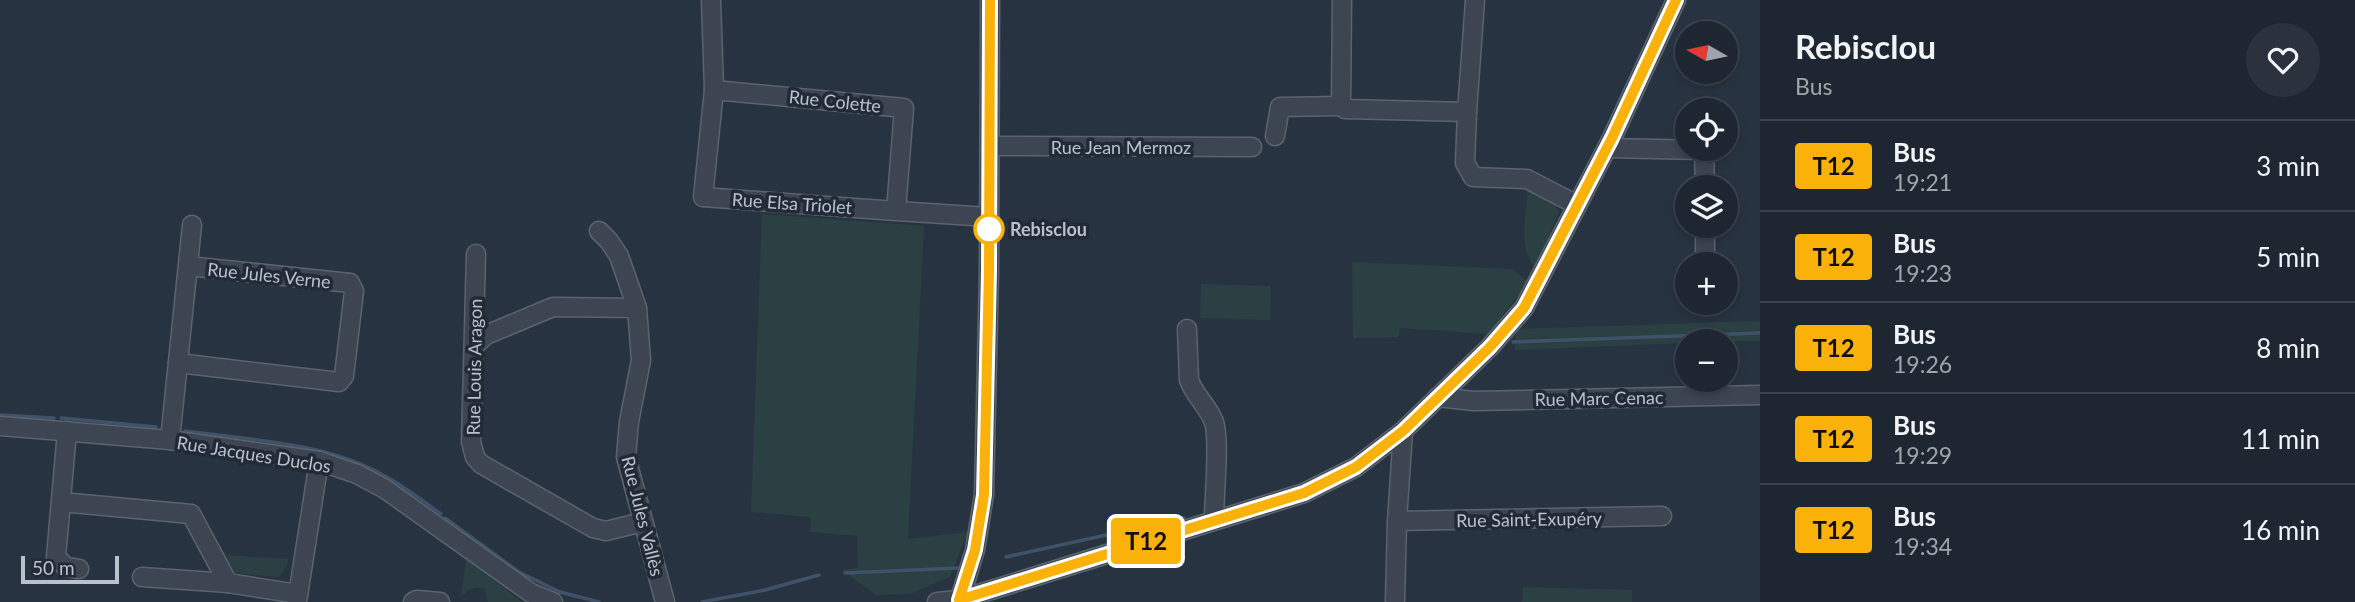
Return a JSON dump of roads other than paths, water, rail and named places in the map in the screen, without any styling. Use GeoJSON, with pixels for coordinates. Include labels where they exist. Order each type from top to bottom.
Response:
{"type":"FeatureCollection","features":[{"type":"Feature","properties":{"kind":"street","name":"Rue Elsa Triolet"},"geometry":{"type":"LineString","coordinates":[[710,0],[714,90],[703,197],[989,217]]}},
{"type":"Feature","properties":{"kind":"street"},"geometry":{"type":"LineString","coordinates":[[959,601],[975,550],[984,495],[990,0]]}},
{"type":"Feature","properties":{"kind":"street"},"geometry":{"type":"LineString","coordinates":[[1341,106],[1342,0]]}},
{"type":"Feature","properties":{"kind":"street"},"geometry":{"type":"LineString","coordinates":[[1475,0],[1465,163],[1472,177],[1527,179],[1577,205]]}},
{"type":"Feature","properties":{"kind":"street"},"geometry":{"type":"LineString","coordinates":[[937,602],[959,601],[1304,493],[1356,467],[1403,431],[1490,347],[1524,308],[1607,148],[1676,0]]}},
{"type":"Feature","properties":{"kind":"street","name":"Rue Colette"},"geometry":{"type":"LineString","coordinates":[[714,90],[904,108],[896,211]]}},
{"type":"Feature","properties":{"kind":"street"},"geometry":{"type":"LineString","coordinates":[[1275,136],[1280,107],[1341,106],[1345,109],[1467,112]]}},
{"type":"Feature","properties":{"kind":"street","name":"Rue Jean Mermoz"},"geometry":{"type":"LineString","coordinates":[[990,146],[1252,147]]}},
{"type":"Feature","properties":{"kind":"street"},"geometry":{"type":"LineString","coordinates":[[1607,148],[1704,150],[1705,175]]}},
{"type":"Feature","properties":{"kind":"street"},"geometry":{"type":"LineString","coordinates":[[170,440],[192,225]]}},
{"type":"Feature","properties":{"kind":"street","name":"Rue Jules Vallès"},"geometry":{"type":"LineString","coordinates":[[599,231],[619,256],[638,309],[641,360],[629,422],[626,457],[665,602]]}},
{"type":"Feature","properties":{"kind":"street","name":"Rue Louis Aragon"},"geometry":{"type":"LineString","coordinates":[[477,254],[471,442],[475,457],[481,464],[593,528],[606,531],[643,522]]}},
{"type":"Feature","properties":{"kind":"street","name":"Rue Jules Verne"},"geometry":{"type":"LineString","coordinates":[[178,363],[339,382],[344,376],[354,291],[350,283],[188,267]]}},
{"type":"Feature","properties":{"kind":"street"},"geometry":{"type":"LineString","coordinates":[[474,346],[486,335],[553,307],[638,309]]}},
{"type":"Feature","properties":{"kind":"street"},"geometry":{"type":"LineString","coordinates":[[1187,330],[1191,387],[1209,411],[1216,430],[1214,520]]}},
{"type":"Feature","properties":{"kind":"street","name":"Rue Marc Cenac"},"geometry":{"type":"LineString","coordinates":[[1438,397],[1473,401],[1760,395]]}},
{"type":"Feature","properties":{"kind":"street","name":"Rue Jacques Duclos"},"geometry":{"type":"LineString","coordinates":[[0,426],[170,440],[319,461],[357,474],[385,489],[531,593],[553,602]]}},
{"type":"Feature","properties":{"kind":"street"},"geometry":{"type":"LineString","coordinates":[[67,431],[56,557],[66,567],[79,569]]}},
{"type":"Feature","properties":{"kind":"street"},"geometry":{"type":"LineString","coordinates":[[1395,602],[1403,431]]}},
{"type":"Feature","properties":{"kind":"street"},"geometry":{"type":"LineString","coordinates":[[142,577],[228,583],[297,598],[319,461]]}},
{"type":"Feature","properties":{"kind":"street"},"geometry":{"type":"LineString","coordinates":[[61,502],[191,514],[228,583]]}},
{"type":"Feature","properties":{"kind":"street","name":"Rue Saint-Exupéry"},"geometry":{"type":"LineString","coordinates":[[1397,521],[1662,516]]}},
{"type":"Feature","properties":{"kind":"street"},"geometry":{"type":"LineString","coordinates":[[413,602],[440,602]]}},
{"type":"Feature","properties":{"kind":"waterway"},"geometry":{"type":"LineString","coordinates":[[1513,342],[1760,333]]}},
{"type":"Feature","properties":{"kind":"waterway"},"geometry":{"type":"LineString","coordinates":[[0,415],[54,418]]}},
{"type":"Feature","properties":{"kind":"waterway"},"geometry":{"type":"LineString","coordinates":[[61,418],[156,427]]}},
{"type":"Feature","properties":{"kind":"waterway"},"geometry":{"type":"LineString","coordinates":[[185,431],[261,440],[336,455],[391,479],[441,514]]}},
{"type":"Feature","properties":{"kind":"waterway"},"geometry":{"type":"LineString","coordinates":[[445,518],[519,572],[560,592],[599,602]]}},
{"type":"Feature","properties":{"kind":"waterway"},"geometry":{"type":"LineString","coordinates":[[1006,557],[1184,518]]}},
{"type":"Feature","properties":{"kind":"waterway"},"geometry":{"type":"LineString","coordinates":[[845,573],[958,568]]}},
{"type":"Feature","properties":{"kind":"waterway"},"geometry":{"type":"LineString","coordinates":[[702,602],[765,590],[819,575]]}},
{"type":"Feature","properties":{"kind":"place","name":"Rebisclou"},"geometry":{"type":"Point","coordinates":[989,229]}}]}
